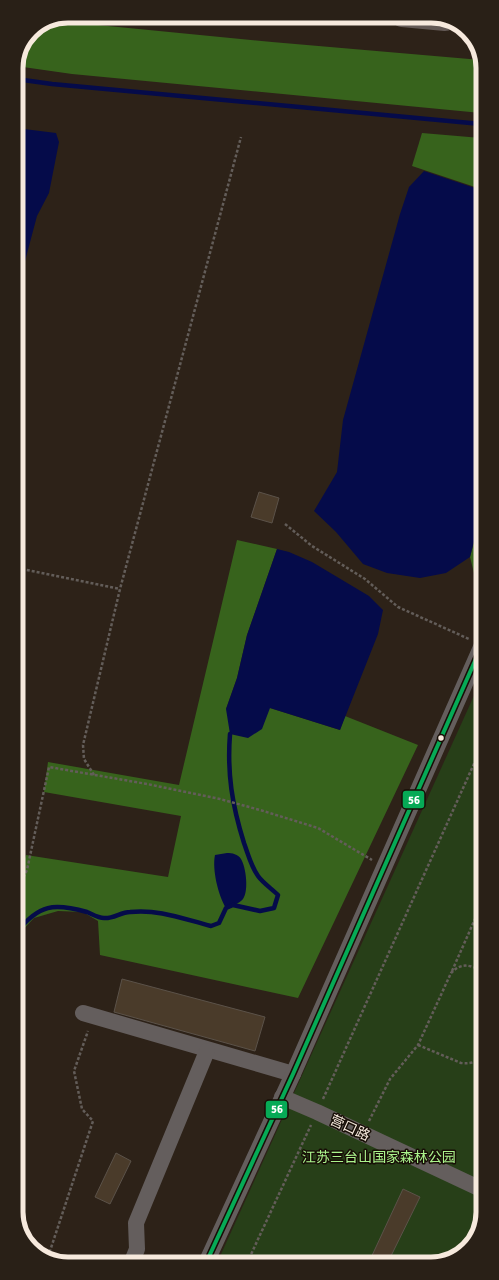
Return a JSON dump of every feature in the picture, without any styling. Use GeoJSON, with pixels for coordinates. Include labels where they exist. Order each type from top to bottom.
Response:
{"type":"FeatureCollection","features":[{"type":"Feature","properties":{"kind":"street"},"geometry":{"type":"LineString","coordinates":[[209,1257],[282,1098],[384,868],[476,651]]}},
{"type":"Feature","properties":{"kind":"street"},"geometry":{"type":"LineString","coordinates":[[88,1015],[292,1074]]}},
{"type":"Feature","properties":{"kind":"street"},"geometry":{"type":"LineString","coordinates":[[133,1257],[137,1249],[136,1224],[208,1051]]}},
{"type":"Feature","properties":{"kind":"street","name":"营口路"},"geometry":{"type":"LineString","coordinates":[[282,1098],[317,1112],[476,1187]]}},
{"type":"Feature","properties":{"kind":"path"},"geometry":{"type":"LineString","coordinates":[[94,775],[84,759],[83,745],[120,589],[241,137]]}},
{"type":"Feature","properties":{"kind":"path"},"geometry":{"type":"LineString","coordinates":[[285,524],[312,546],[365,580],[398,608],[476,643]]}},
{"type":"Feature","properties":{"kind":"path"},"geometry":{"type":"LineString","coordinates":[[23,569],[120,589]]}},
{"type":"Feature","properties":{"kind":"path"},"geometry":{"type":"LineString","coordinates":[[250,1257],[476,759]]}},
{"type":"Feature","properties":{"kind":"path"},"geometry":{"type":"LineString","coordinates":[[23,878],[27,870],[49,767],[147,784],[220,799],[318,828],[384,868]]}},
{"type":"Feature","properties":{"kind":"path"},"geometry":{"type":"LineString","coordinates":[[362,1134],[390,1079],[418,1044],[476,916]]}},
{"type":"Feature","properties":{"kind":"path"},"geometry":{"type":"LineString","coordinates":[[451,973],[464,965],[476,968]]}},
{"type":"Feature","properties":{"kind":"path"},"geometry":{"type":"LineString","coordinates":[[49,1253],[93,1121],[82,1109],[74,1071],[88,1015]]}},
{"type":"Feature","properties":{"kind":"path"},"geometry":{"type":"LineString","coordinates":[[418,1044],[461,1063],[469,1064],[476,1061]]}},
{"type":"Feature","properties":{"kind":"green space"},"geometry":{"type":"Polygon","coordinates":[[[77,23],[475,59],[476,113],[72,74],[23,67],[26,51],[31,43],[36,36],[51,26],[77,23]]]}},
{"type":"Feature","properties":{"kind":"green space"},"geometry":{"type":"Polygon","coordinates":[[[422,133],[476,138],[476,187],[412,166],[422,133]]]}},
{"type":"Feature","properties":{"kind":"green space"},"geometry":{"type":"Polygon","coordinates":[[[476,534],[476,572],[474,573],[470,557],[476,534]]]}},
{"type":"Feature","properties":{"kind":"green space"},"geometry":{"type":"Polygon","coordinates":[[[237,540],[277,549],[247,635],[237,678],[226,709],[270,708],[340,730],[345,716],[418,745],[298,998],[100,955],[98,921],[83,912],[58,911],[34,918],[23,930],[23,865],[26,855],[168,877],[181,816],[44,792],[48,762],[179,785],[237,540]]]}},
{"type":"Feature","properties":{"kind":"green space","name":"江苏三台山国家森林公园"},"geometry":{"type":"Polygon","coordinates":[[[476,691],[476,1212],[474,1226],[463,1244],[445,1255],[437,1257],[220,1257],[476,691]]]}},
{"type":"Feature","properties":{"kind":"shaded area"},"geometry":{"type":"Polygon","coordinates":[[[23,129],[56,133],[59,142],[49,193],[37,216],[23,269],[23,129]]]}},
{"type":"Feature","properties":{"kind":"shaded area"},"geometry":{"type":"Polygon","coordinates":[[[424,171],[476,188],[476,534],[470,557],[446,573],[420,578],[387,573],[363,564],[336,532],[314,511],[337,472],[343,420],[400,214],[409,187],[424,171]]]}},
{"type":"Feature","properties":{"kind":"shaded area"},"geometry":{"type":"Polygon","coordinates":[[[277,549],[289,552],[312,562],[369,596],[383,610],[378,634],[340,730],[270,708],[262,729],[248,738],[230,734],[226,709],[237,678],[247,635],[277,549]]]}},
{"type":"Feature","properties":{"kind":"shaded area"},"geometry":{"type":"Polygon","coordinates":[[[227,853],[240,857],[245,873],[246,890],[241,901],[226,908],[220,896],[216,882],[214,861],[215,855],[227,853]]]}},
{"type":"Feature","properties":{"kind":"building"},"geometry":{"type":"Polygon","coordinates":[[[259,492],[279,498],[272,523],[251,517],[259,492]]]}},
{"type":"Feature","properties":{"kind":"building"},"geometry":{"type":"Polygon","coordinates":[[[122,979],[265,1017],[255,1051],[114,1012],[122,979]]]}},
{"type":"Feature","properties":{"kind":"building"},"geometry":{"type":"Polygon","coordinates":[[[116,1153],[131,1161],[110,1204],[95,1197],[116,1153]]]}},
{"type":"Feature","properties":{"kind":"building"},"geometry":{"type":"Polygon","coordinates":[[[403,1189],[420,1197],[390,1257],[371,1257],[403,1189]]]}},
{"type":"Feature","properties":{"kind":"waterway"},"geometry":{"type":"LineString","coordinates":[[23,80],[52,84],[476,124]]}},
{"type":"Feature","properties":{"kind":"waterway"},"geometry":{"type":"LineString","coordinates":[[23,925],[40,911],[56,907],[75,909],[104,918],[127,912],[141,911],[161,913],[211,926],[219,923],[226,908],[233,905],[260,911],[274,908],[278,895],[260,879],[253,868],[236,815],[230,776],[230,734]]}},
{"type":"Feature","properties":{"kind":"transit line","name":"56"},"geometry":{"type":"LineString","coordinates":[[209,1257],[293,1074],[476,659]]}}]}
